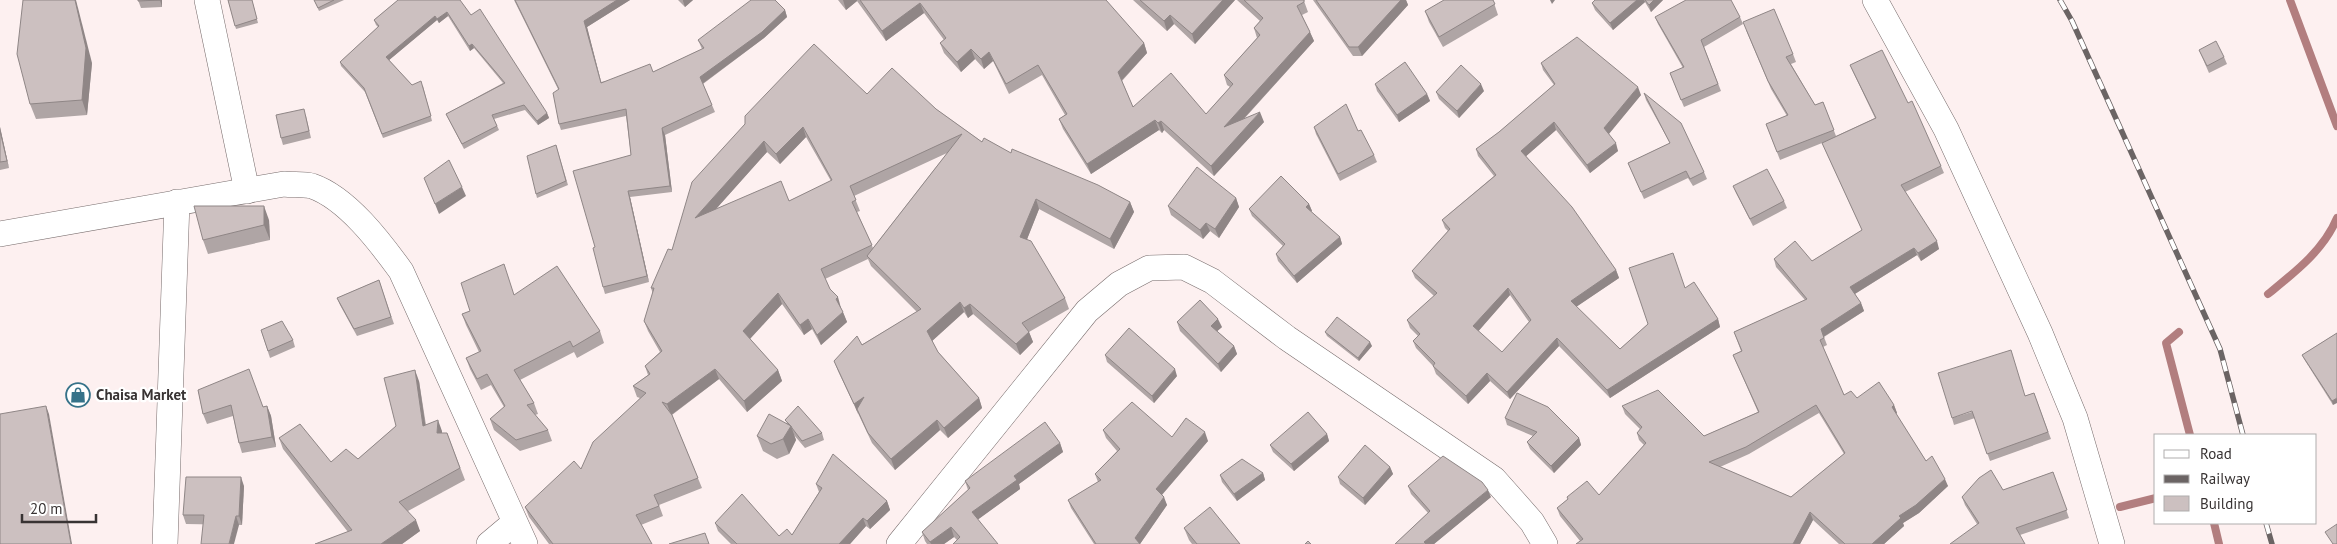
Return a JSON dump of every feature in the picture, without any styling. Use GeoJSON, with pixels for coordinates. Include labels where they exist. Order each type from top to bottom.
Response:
{"type":"FeatureCollection","features":[{"type":"Feature","properties":{"kind":"street"},"geometry":{"type":"LineString","coordinates":[[208,0],[247,191]]}},
{"type":"Feature","properties":{"kind":"street"},"geometry":{"type":"LineString","coordinates":[[1875,0],[1946,129],[2040,333],[2075,418],[2112,544]]}},
{"type":"Feature","properties":{"kind":"street"},"geometry":{"type":"LineString","coordinates":[[0,234],[284,184],[311,186],[341,204],[374,234],[401,271],[519,534],[489,544]]}},
{"type":"Feature","properties":{"kind":"street"},"geometry":{"type":"LineString","coordinates":[[165,544],[177,202]]}},
{"type":"Feature","properties":{"kind":"street"},"geometry":{"type":"LineString","coordinates":[[899,544],[1087,311],[1119,284],[1149,268],[1184,267],[1212,281],[1287,338],[1494,479],[1532,522],[1546,544]]}},
{"type":"Feature","properties":{"kind":"building"},"geometry":{"type":"Polygon","coordinates":[[[23,0],[75,0],[86,48],[82,100],[30,104],[17,54],[23,0]]]}},
{"type":"Feature","properties":{"kind":"building"},"geometry":{"type":"Polygon","coordinates":[[[228,0],[252,0],[257,19],[235,26],[228,0]]]}},
{"type":"Feature","properties":{"kind":"building"},"geometry":{"type":"Polygon","coordinates":[[[314,0],[334,0],[318,8],[314,0]]]}},
{"type":"Feature","properties":{"kind":"building"},"geometry":{"type":"Polygon","coordinates":[[[398,0],[460,0],[471,15],[480,9],[547,113],[537,121],[524,105],[492,115],[497,126],[462,144],[446,114],[505,83],[472,44],[469,46],[447,12],[437,19],[435,16],[386,57],[412,85],[421,81],[431,116],[382,134],[364,88],[340,62],[379,26],[374,20],[398,0]]]}},
{"type":"Feature","properties":{"kind":"building"},"geometry":{"type":"Polygon","coordinates":[[[515,0],[617,0],[584,21],[601,83],[650,64],[653,72],[704,48],[698,40],[751,0],[775,0],[785,10],[762,32],[700,77],[712,105],[662,128],[670,186],[628,191],[647,276],[603,287],[593,248],[595,247],[573,171],[631,155],[626,109],[559,124],[553,93],[559,89],[515,0]]]}},
{"type":"Feature","properties":{"kind":"building"},"geometry":{"type":"Polygon","coordinates":[[[860,0],[1106,0],[1144,43],[1118,72],[1133,107],[1171,73],[1206,114],[1233,84],[1224,75],[1260,35],[1254,28],[1263,18],[1244,0],[1304,0],[1304,2],[1297,6],[1310,32],[1224,127],[1260,112],[1211,166],[1161,121],[1158,123],[1155,120],[1087,164],[1059,119],[1067,114],[1038,65],[1006,84],[989,52],[981,59],[971,49],[957,62],[940,43],[946,38],[920,3],[882,31],[860,0]]]}},
{"type":"Feature","properties":{"kind":"building"},"geometry":{"type":"Polygon","coordinates":[[[1140,0],[1223,0],[1192,34],[1170,15],[1164,21],[1140,0]]]}},
{"type":"Feature","properties":{"kind":"building"},"geometry":{"type":"Polygon","coordinates":[[[1316,0],[1401,0],[1358,47],[1349,47],[1316,0]]]}},
{"type":"Feature","properties":{"kind":"building"},"geometry":{"type":"Polygon","coordinates":[[[1444,0],[1493,0],[1495,4],[1439,37],[1425,11],[1444,0]]]}},
{"type":"Feature","properties":{"kind":"building"},"geometry":{"type":"Polygon","coordinates":[[[1595,0],[1637,0],[1610,23],[1592,3],[1595,0]]]}},
{"type":"Feature","properties":{"kind":"building"},"geometry":{"type":"Polygon","coordinates":[[[1645,0],[1654,0],[1649,5],[1645,0]]]}},
{"type":"Feature","properties":{"kind":"building"},"geometry":{"type":"Polygon","coordinates":[[[1686,0],[1731,0],[1740,17],[1701,40],[1718,84],[1681,100],[1670,73],[1684,67],[1655,17],[1686,0]]]}},
{"type":"Feature","properties":{"kind":"building"},"geometry":{"type":"Polygon","coordinates":[[[1774,9],[1793,54],[1786,57],[1815,105],[1823,102],[1834,130],[1777,152],[1766,124],[1788,115],[1768,81],[1743,22],[1774,9]]]}},
{"type":"Feature","properties":{"kind":"building"},"geometry":{"type":"Polygon","coordinates":[[[1577,37],[1638,87],[1604,128],[1616,143],[1587,165],[1554,122],[1521,151],[1572,207],[1616,270],[1571,301],[1620,349],[1648,324],[1629,268],[1673,253],[1685,288],[1694,282],[1718,319],[1607,390],[1557,338],[1507,392],[1487,373],[1466,396],[1433,366],[1435,363],[1413,341],[1420,334],[1407,320],[1437,293],[1412,271],[1450,229],[1442,220],[1496,175],[1476,149],[1555,84],[1541,63],[1577,37]],[[1508,288],[1473,326],[1502,352],[1531,320],[1508,288]]]}},
{"type":"Feature","properties":{"kind":"building"},"geometry":{"type":"Polygon","coordinates":[[[2216,41],[2224,57],[2207,66],[2199,50],[2216,41]]]}},
{"type":"Feature","properties":{"kind":"building"},"geometry":{"type":"Polygon","coordinates":[[[814,44],[867,94],[892,68],[936,109],[982,142],[984,138],[1011,153],[1012,149],[1098,185],[1130,202],[1110,239],[1036,199],[1020,237],[1031,241],[1065,298],[1022,323],[1029,332],[1016,344],[970,304],[964,308],[960,302],[927,331],[938,352],[979,398],[944,428],[937,420],[891,459],[868,433],[857,409],[864,397],[854,404],[834,361],[857,336],[862,345],[921,309],[867,256],[962,134],[850,186],[856,200],[852,202],[872,245],[821,269],[830,289],[838,297],[836,299],[843,312],[817,335],[808,319],[800,325],[778,293],[743,331],[778,370],[744,401],[715,369],[667,404],[662,402],[672,415],[698,478],[654,495],[659,506],[636,515],[652,544],[553,544],[525,507],[574,461],[581,469],[593,442],[646,393],[633,386],[650,374],[645,366],[662,351],[644,321],[654,288],[651,288],[668,249],[672,250],[692,182],[745,124],[745,116],[814,44]],[[803,127],[776,154],[764,141],[695,218],[781,181],[789,201],[832,180],[803,127]]]}},
{"type":"Feature","properties":{"kind":"building"},"geometry":{"type":"Polygon","coordinates":[[[1882,50],[1908,103],[1912,101],[1941,166],[1901,185],[1937,241],[1918,253],[1914,248],[1850,287],[1861,303],[1821,329],[1824,338],[1820,340],[1844,395],[1851,391],[1857,398],[1879,382],[1894,405],[1892,407],[1926,461],[1932,456],[1945,479],[1916,505],[1899,516],[1901,518],[1872,544],[1845,544],[1810,512],[1793,544],[1576,544],[1583,539],[1557,508],[1587,481],[1599,495],[1646,443],[1637,433],[1642,427],[1622,406],[1658,390],[1704,436],[1759,412],[1733,355],[1742,351],[1734,332],[1807,299],[1774,259],[1795,241],[1812,261],[1862,230],[1822,143],[1876,118],[1850,65],[1882,50]],[[1816,405],[1746,447],[1709,462],[1791,497],[1845,453],[1816,405]]]}},
{"type":"Feature","properties":{"kind":"building"},"geometry":{"type":"Polygon","coordinates":[[[1405,62],[1427,94],[1397,115],[1375,84],[1405,62]]]}},
{"type":"Feature","properties":{"kind":"building"},"geometry":{"type":"Polygon","coordinates":[[[1461,65],[1481,84],[1457,111],[1436,92],[1461,65]]]}},
{"type":"Feature","properties":{"kind":"building"},"geometry":{"type":"Polygon","coordinates":[[[1644,93],[1681,123],[1704,172],[1690,179],[1686,171],[1641,192],[1628,163],[1670,143],[1644,93]]]}},
{"type":"Feature","properties":{"kind":"building"},"geometry":{"type":"Polygon","coordinates":[[[1346,104],[1358,131],[1361,130],[1374,155],[1338,174],[1314,127],[1346,104]]]}},
{"type":"Feature","properties":{"kind":"building"},"geometry":{"type":"Polygon","coordinates":[[[304,109],[309,131],[281,138],[276,115],[304,109]]]}},
{"type":"Feature","properties":{"kind":"building"},"geometry":{"type":"Polygon","coordinates":[[[0,131],[7,161],[0,162],[0,131]]]}},
{"type":"Feature","properties":{"kind":"building"},"geometry":{"type":"Polygon","coordinates":[[[556,145],[566,181],[536,194],[527,156],[556,145]]]}},
{"type":"Feature","properties":{"kind":"building"},"geometry":{"type":"Polygon","coordinates":[[[449,160],[462,187],[435,204],[424,178],[449,160]]]}},
{"type":"Feature","properties":{"kind":"building"},"geometry":{"type":"Polygon","coordinates":[[[1197,167],[1236,198],[1215,229],[1206,223],[1200,230],[1168,206],[1197,167]]]}},
{"type":"Feature","properties":{"kind":"building"},"geometry":{"type":"Polygon","coordinates":[[[1767,169],[1784,201],[1750,219],[1733,186],[1767,169]]]}},
{"type":"Feature","properties":{"kind":"building"},"geometry":{"type":"Polygon","coordinates":[[[1281,176],[1309,204],[1306,207],[1340,237],[1294,276],[1276,254],[1285,244],[1249,209],[1281,176]]]}},
{"type":"Feature","properties":{"kind":"building"},"geometry":{"type":"Polygon","coordinates":[[[194,206],[264,206],[264,225],[203,240],[194,206]]]}},
{"type":"Feature","properties":{"kind":"building"},"geometry":{"type":"Polygon","coordinates":[[[504,264],[514,295],[557,266],[600,331],[573,347],[570,341],[514,370],[534,403],[527,405],[548,430],[516,440],[490,419],[505,406],[487,374],[477,379],[466,358],[481,351],[462,314],[470,311],[461,283],[504,264]]]}},
{"type":"Feature","properties":{"kind":"building"},"geometry":{"type":"Polygon","coordinates":[[[379,280],[391,317],[354,329],[337,298],[379,280]]]}},
{"type":"Feature","properties":{"kind":"building"},"geometry":{"type":"Polygon","coordinates":[[[1200,300],[1218,319],[1211,326],[1234,346],[1218,364],[1177,322],[1200,300]]]}},
{"type":"Feature","properties":{"kind":"building"},"geometry":{"type":"Polygon","coordinates":[[[1337,317],[1370,342],[1358,358],[1325,332],[1337,317]]]}},
{"type":"Feature","properties":{"kind":"building"},"geometry":{"type":"Polygon","coordinates":[[[282,321],[293,340],[268,351],[261,330],[282,321]]]}},
{"type":"Feature","properties":{"kind":"building"},"geometry":{"type":"Polygon","coordinates":[[[1129,328],[1175,369],[1152,396],[1105,355],[1129,328]]]}},
{"type":"Feature","properties":{"kind":"building"},"geometry":{"type":"Polygon","coordinates":[[[2337,333],[2337,398],[2332,401],[2302,355],[2337,333]]]}},
{"type":"Feature","properties":{"kind":"building"},"geometry":{"type":"Polygon","coordinates":[[[2011,350],[2025,396],[2034,393],[2048,432],[1987,454],[1972,411],[1952,418],[1938,373],[2011,350]]]}},
{"type":"Feature","properties":{"kind":"building"},"geometry":{"type":"Polygon","coordinates":[[[249,369],[263,407],[267,406],[272,437],[239,443],[231,405],[203,414],[198,390],[249,369]]]}},
{"type":"Feature","properties":{"kind":"building"},"geometry":{"type":"Polygon","coordinates":[[[415,370],[423,426],[438,420],[437,433],[447,433],[460,468],[399,502],[416,520],[381,544],[315,544],[352,530],[279,438],[300,424],[331,462],[346,449],[358,459],[396,426],[384,378],[415,370]]]}},
{"type":"Feature","properties":{"kind":"building"},"geometry":{"type":"Polygon","coordinates":[[[1517,393],[1548,407],[1579,438],[1551,466],[1527,442],[1537,432],[1505,418],[1517,393]]]}},
{"type":"Feature","properties":{"kind":"building"},"geometry":{"type":"Polygon","coordinates":[[[1132,402],[1172,437],[1186,418],[1205,432],[1156,489],[1164,497],[1135,538],[1140,544],[1096,544],[1068,500],[1101,480],[1095,474],[1120,449],[1103,430],[1132,402]]]}},
{"type":"Feature","properties":{"kind":"building"},"geometry":{"type":"Polygon","coordinates":[[[46,406],[71,544],[0,544],[0,414],[46,406]]]}},
{"type":"Feature","properties":{"kind":"building"},"geometry":{"type":"Polygon","coordinates":[[[798,406],[822,433],[802,441],[785,420],[798,406]]]}},
{"type":"Feature","properties":{"kind":"building"},"geometry":{"type":"Polygon","coordinates":[[[1308,412],[1327,434],[1291,464],[1270,445],[1308,412]]]}},
{"type":"Feature","properties":{"kind":"building"},"geometry":{"type":"Polygon","coordinates":[[[769,414],[791,426],[783,439],[771,444],[757,436],[769,414]]]}},
{"type":"Feature","properties":{"kind":"building"},"geometry":{"type":"Polygon","coordinates":[[[1045,422],[1060,443],[1014,476],[1017,480],[972,512],[998,544],[953,544],[960,537],[951,527],[930,542],[922,532],[970,488],[965,481],[1045,422]]]}},
{"type":"Feature","properties":{"kind":"building"},"geometry":{"type":"Polygon","coordinates":[[[1365,445],[1390,467],[1363,498],[1338,477],[1365,445]]]}},
{"type":"Feature","properties":{"kind":"building"},"geometry":{"type":"Polygon","coordinates":[[[833,454],[887,501],[867,521],[863,518],[839,544],[737,544],[715,523],[742,494],[779,536],[787,529],[792,535],[822,488],[816,484],[833,454]]]}},
{"type":"Feature","properties":{"kind":"building"},"geometry":{"type":"Polygon","coordinates":[[[1443,456],[1482,482],[1488,490],[1424,542],[1426,544],[1395,544],[1430,511],[1408,486],[1443,456]]]}},
{"type":"Feature","properties":{"kind":"building"},"geometry":{"type":"Polygon","coordinates":[[[1242,459],[1263,473],[1234,494],[1220,475],[1242,459]]]}},
{"type":"Feature","properties":{"kind":"building"},"geometry":{"type":"Polygon","coordinates":[[[1991,470],[2003,490],[2053,472],[2067,510],[2016,528],[2025,544],[1950,544],[1979,523],[1962,497],[1979,478],[1991,470]]]}},
{"type":"Feature","properties":{"kind":"building"},"geometry":{"type":"Polygon","coordinates":[[[186,477],[241,477],[239,516],[236,516],[229,544],[201,544],[204,515],[183,515],[186,477]]]}},
{"type":"Feature","properties":{"kind":"building"},"geometry":{"type":"Polygon","coordinates":[[[1210,507],[1240,544],[1197,544],[1184,528],[1210,507]]]}},
{"type":"Feature","properties":{"kind":"building"},"geometry":{"type":"Polygon","coordinates":[[[2337,524],[2337,544],[2333,544],[2325,532],[2337,524]]]}},
{"type":"Feature","properties":{"kind":"building"},"geometry":{"type":"Polygon","coordinates":[[[705,533],[709,544],[669,544],[705,533]]]}},
{"type":"Feature","properties":{"kind":"waterway"},"geometry":{"type":"LineString","coordinates":[[2290,0],[2337,126]]}},
{"type":"Feature","properties":{"kind":"waterway"},"geometry":{"type":"LineString","coordinates":[[2268,294],[2316,251],[2337,218]]}},
{"type":"Feature","properties":{"kind":"waterway"},"geometry":{"type":"LineString","coordinates":[[2179,332],[2166,343],[2190,434]]}},
{"type":"Feature","properties":{"kind":"waterway"},"geometry":{"type":"LineString","coordinates":[[2120,507],[2154,498]]}},
{"type":"Feature","properties":{"kind":"waterway"},"geometry":{"type":"LineString","coordinates":[[2214,524],[2219,544]]}},
{"type":"Feature","properties":{"kind":"railway"},"geometry":{"type":"LineString","coordinates":[[2060,0],[2072,21],[2220,349],[2243,434]]}},
{"type":"Feature","properties":{"kind":"railway"},"geometry":{"type":"LineString","coordinates":[[2266,524],[2272,544]]}},
{"type":"Feature","properties":{"kind":"place","name":"Chaisa Market"},"geometry":{"type":"Point","coordinates":[78,395]}}]}
